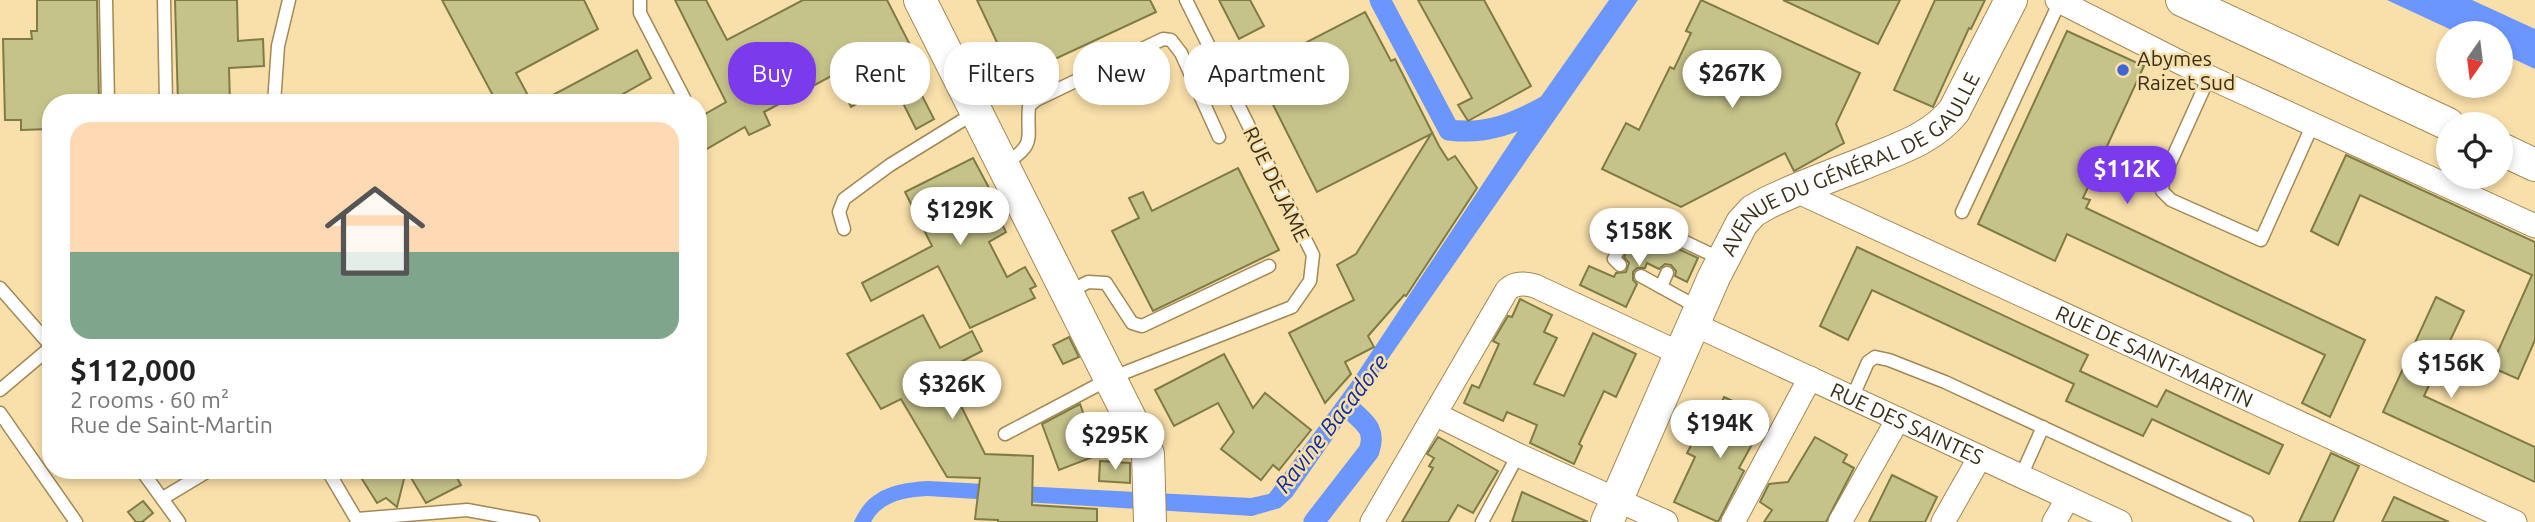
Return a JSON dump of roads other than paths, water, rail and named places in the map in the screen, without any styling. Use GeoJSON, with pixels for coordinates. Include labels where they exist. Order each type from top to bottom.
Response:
{"type":"FeatureCollection","features":[{"type":"Feature","properties":{"kind":"main road"},"geometry":{"type":"LineString","coordinates":[[920,0],[1148,454],[1150,522]]}},
{"type":"Feature","properties":{"kind":"main road","name":"AVENUE DU GÉNÉRAL DE GAULLE"},"geometry":{"type":"LineString","coordinates":[[1612,511],[1696,316],[1739,228],[1753,211],[1794,190],[1897,149],[1931,134],[1941,126],[1954,111],[2011,0]]}},
{"type":"Feature","properties":{"kind":"main road"},"geometry":{"type":"LineString","coordinates":[[2182,0],[2436,118]]}},
{"type":"Feature","properties":{"kind":"main road"},"geometry":{"type":"LineString","coordinates":[[2513,155],[2535,165]]}},
{"type":"Feature","properties":{"kind":"street"},"geometry":{"type":"LineString","coordinates":[[2059,1],[2209,77],[2535,226]]}},
{"type":"Feature","properties":{"kind":"street","name":"RUE DE SAINT-MARTIN"},"geometry":{"type":"LineString","coordinates":[[1794,190],[2515,522]]}},
{"type":"Feature","properties":{"kind":"street"},"geometry":{"type":"LineString","coordinates":[[1372,522],[1507,290],[1512,286],[1527,283],[1535,286],[1681,354]]}},
{"type":"Feature","properties":{"kind":"street","name":"RUE DES SAINTES"},"geometry":{"type":"LineString","coordinates":[[1696,316],[1810,378],[2120,522]]}},
{"type":"Feature","properties":{"kind":"street"},"geometry":{"type":"LineString","coordinates":[[1733,522],[1810,378]]}},
{"type":"Feature","properties":{"kind":"street"},"geometry":{"type":"LineString","coordinates":[[1435,414],[1517,455],[1612,511],[1666,522]]}},
{"type":"Feature","properties":{"kind":"street"},"geometry":{"type":"LineString","coordinates":[[1840,522],[1898,419]]}},
{"type":"Feature","properties":{"kind":"street"},"geometry":{"type":"LineString","coordinates":[[1943,522],[1980,457]]}},
{"type":"Feature","properties":{"kind":"street"},"geometry":{"type":"LineString","coordinates":[[2054,522],[2068,498]]}},
{"type":"Feature","properties":{"kind":"lane"},"geometry":{"type":"LineString","coordinates":[[106,0],[108,94]]}},
{"type":"Feature","properties":{"kind":"lane"},"geometry":{"type":"LineString","coordinates":[[164,0],[166,94]]}},
{"type":"Feature","properties":{"kind":"lane"},"geometry":{"type":"LineString","coordinates":[[275,94],[278,46],[289,0]]}},
{"type":"Feature","properties":{"kind":"lane"},"geometry":{"type":"LineString","coordinates":[[640,0],[640,13],[682,94]]}},
{"type":"Feature","properties":{"kind":"lane","name":"RUE DEJAME"},"geometry":{"type":"LineString","coordinates":[[1005,434],[1111,378],[1292,307],[1310,281],[1313,255],[1186,0]]}},
{"type":"Feature","properties":{"kind":"lane"},"geometry":{"type":"LineString","coordinates":[[1962,212],[2059,1]]}},
{"type":"Feature","properties":{"kind":"lane"},"geometry":{"type":"LineString","coordinates":[[1003,165],[1020,154],[1029,142],[1030,106],[1036,100],[1163,39],[1171,40],[1181,53],[1219,137]]}},
{"type":"Feature","properties":{"kind":"lane"},"geometry":{"type":"LineString","coordinates":[[2209,77],[2163,179],[2162,191],[2171,200],[2261,240],[2313,124]]}},
{"type":"Feature","properties":{"kind":"lane"},"geometry":{"type":"LineString","coordinates":[[844,229],[839,212],[844,199],[890,165],[976,112]]}},
{"type":"Feature","properties":{"kind":"lane"},"geometry":{"type":"LineString","coordinates":[[1620,265],[1614,259],[1631,222],[1641,221],[1681,245],[1723,260]]}},
{"type":"Feature","properties":{"kind":"lane"},"geometry":{"type":"LineString","coordinates":[[1068,293],[1088,282],[1105,282],[1132,323],[1142,326],[1269,266]]}},
{"type":"Feature","properties":{"kind":"lane"},"geometry":{"type":"LineString","coordinates":[[1661,287],[1667,273]]}},
{"type":"Feature","properties":{"kind":"lane"},"geometry":{"type":"LineString","coordinates":[[1641,276],[1661,287],[1696,316]]}},
{"type":"Feature","properties":{"kind":"lane"},"geometry":{"type":"LineString","coordinates":[[0,288],[42,336]]}},
{"type":"Feature","properties":{"kind":"lane"},"geometry":{"type":"LineString","coordinates":[[0,390],[42,354]]}},
{"type":"Feature","properties":{"kind":"lane"},"geometry":{"type":"LineString","coordinates":[[1852,398],[1868,362],[1875,357],[1889,359],[1945,382],[2247,522]]}},
{"type":"Feature","properties":{"kind":"lane"},"geometry":{"type":"LineString","coordinates":[[0,413],[42,473]]}},
{"type":"Feature","properties":{"kind":"lane"},"geometry":{"type":"LineString","coordinates":[[2021,476],[2043,427]]}},
{"type":"Feature","properties":{"kind":"lane"},"geometry":{"type":"LineString","coordinates":[[1482,522],[1517,455]]}},
{"type":"Feature","properties":{"kind":"lane"},"geometry":{"type":"LineString","coordinates":[[46,479],[76,522]]}},
{"type":"Feature","properties":{"kind":"lane"},"geometry":{"type":"LineString","coordinates":[[148,479],[179,522]]}},
{"type":"Feature","properties":{"kind":"lane"},"geometry":{"type":"LineString","coordinates":[[163,498],[195,479]]}},
{"type":"Feature","properties":{"kind":"lane"},"geometry":{"type":"LineString","coordinates":[[333,479],[358,520],[467,510],[533,522]]}},
{"type":"Feature","properties":{"kind":"water","name":"Ravine Bacadore"},"geometry":{"type":"Polygon","coordinates":[[[1609,0],[1638,0],[1292,497],[1280,508],[1252,516],[927,496],[903,499],[888,505],[881,509],[871,522],[854,522],[867,502],[884,490],[928,481],[1251,498],[1269,494],[1351,383],[1533,108],[1609,0]]]}},
{"type":"Feature","properties":{"kind":"water"},"geometry":{"type":"Polygon","coordinates":[[[2387,0],[2472,0],[2535,29],[2535,69],[2513,59],[2513,21],[2436,23],[2387,0]]]}},
{"type":"Feature","properties":{"kind":"waterway"},"geometry":{"type":"LineString","coordinates":[[1380,0],[1449,130],[1476,131],[1501,126],[1549,104]]}},
{"type":"Feature","properties":{"kind":"waterway","name":"Ravine Bacadore"},"geometry":{"type":"LineString","coordinates":[[1314,522],[1369,451],[1370,431],[1348,407]]}},
{"type":"Feature","properties":{"kind":"place","name":"Abymes Raizet Sud"},"geometry":{"type":"Point","coordinates":[2123,70]}}]}
